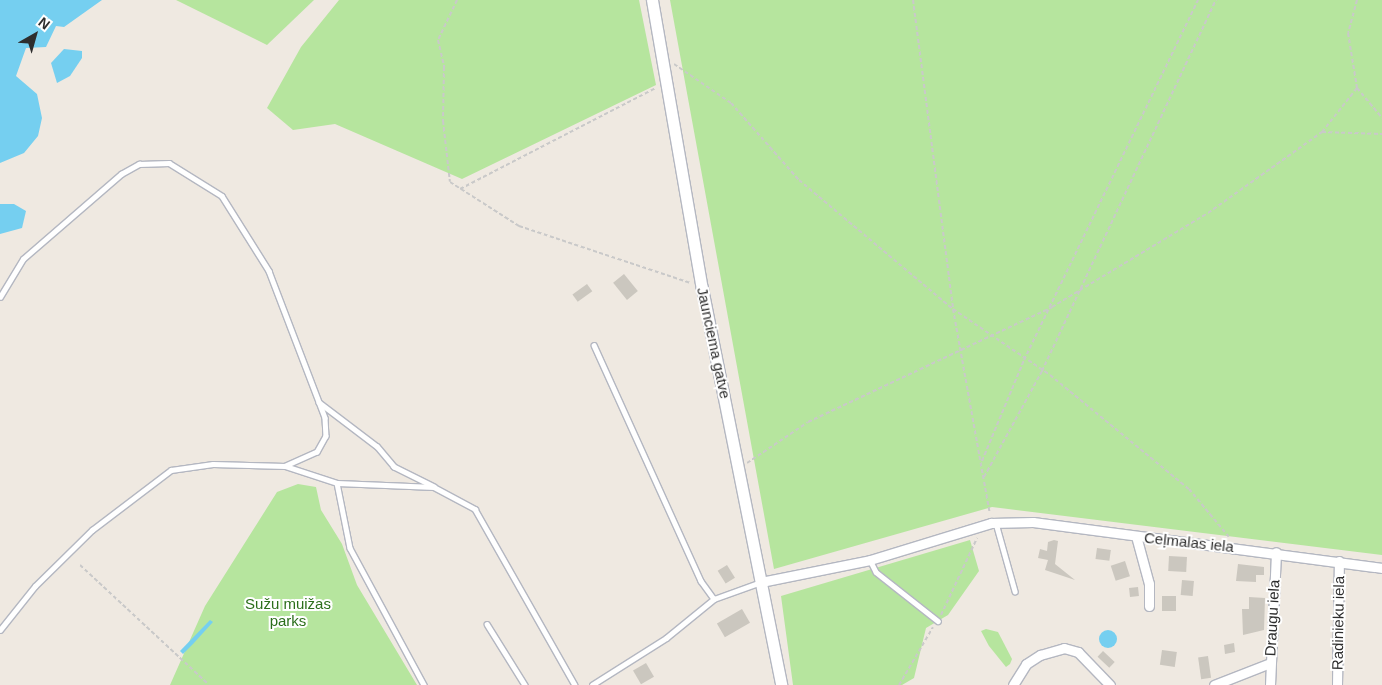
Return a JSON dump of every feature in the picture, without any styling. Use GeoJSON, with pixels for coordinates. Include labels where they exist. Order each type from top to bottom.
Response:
{"type":"FeatureCollection","features":[{"type":"Feature","properties":{"kind":"main road","name":"Jaunciema gatve"},"geometry":{"type":"LineString","coordinates":[[652,0],[702,288],[780,685]]}},
{"type":"Feature","properties":{"kind":"street","name":"Ceļmalas iela"},"geometry":{"type":"LineString","coordinates":[[994,523],[1033,522],[1276,552],[1382,568]]}},
{"type":"Feature","properties":{"kind":"street"},"geometry":{"type":"LineString","coordinates":[[761,582],[870,560],[994,523]]}},
{"type":"Feature","properties":{"kind":"street"},"geometry":{"type":"LineString","coordinates":[[1136,536],[1149,584],[1149,606]]}},
{"type":"Feature","properties":{"kind":"street","name":"Draugu iela"},"geometry":{"type":"LineString","coordinates":[[1270,685],[1276,552]]}},
{"type":"Feature","properties":{"kind":"street","name":"Radinieku iela"},"geometry":{"type":"LineString","coordinates":[[1337,685],[1339,561]]}},
{"type":"Feature","properties":{"kind":"street"},"geometry":{"type":"LineString","coordinates":[[1013,685],[1026,664],[1040,654],[1071,650],[1089,661],[1110,685]]}},
{"type":"Feature","properties":{"kind":"street"},"geometry":{"type":"LineString","coordinates":[[1214,685],[1270,663]]}},
{"type":"Feature","properties":{"kind":"lane"},"geometry":{"type":"LineString","coordinates":[[0,297],[23,259],[121,174],[139,164],[169,163],[222,196],[255,242],[319,403],[326,436],[317,452],[285,466]]}},
{"type":"Feature","properties":{"kind":"lane"},"geometry":{"type":"LineString","coordinates":[[594,346],[701,581],[714,600]]}},
{"type":"Feature","properties":{"kind":"lane"},"geometry":{"type":"LineString","coordinates":[[319,403],[377,447],[394,467],[434,486],[475,509],[575,685]]}},
{"type":"Feature","properties":{"kind":"lane"},"geometry":{"type":"LineString","coordinates":[[0,630],[35,586],[92,530],[171,470],[213,464],[285,466],[337,482],[434,486]]}},
{"type":"Feature","properties":{"kind":"lane"},"geometry":{"type":"LineString","coordinates":[[337,482],[350,548],[424,685]]}},
{"type":"Feature","properties":{"kind":"lane"},"geometry":{"type":"LineString","coordinates":[[994,523],[1015,591]]}},
{"type":"Feature","properties":{"kind":"lane"},"geometry":{"type":"LineString","coordinates":[[870,560],[876,572],[938,621]]}},
{"type":"Feature","properties":{"kind":"lane"},"geometry":{"type":"LineString","coordinates":[[592,685],[666,638],[714,600],[761,582]]}},
{"type":"Feature","properties":{"kind":"lane"},"geometry":{"type":"LineString","coordinates":[[487,624],[525,685]]}},
{"type":"Feature","properties":{"kind":"path"},"geometry":{"type":"LineString","coordinates":[[457,0],[438,40],[444,67],[442,113],[450,182],[518,226],[702,288]]}},
{"type":"Feature","properties":{"kind":"path"},"geometry":{"type":"LineString","coordinates":[[912,0],[954,309],[994,523]]}},
{"type":"Feature","properties":{"kind":"path"},"geometry":{"type":"LineString","coordinates":[[982,461],[1024,360],[1052,307],[1198,0]]}},
{"type":"Feature","properties":{"kind":"path"},"geometry":{"type":"LineString","coordinates":[[984,477],[1042,371],[1216,0]]}},
{"type":"Feature","properties":{"kind":"path"},"geometry":{"type":"LineString","coordinates":[[1358,0],[1348,34],[1357,88],[1382,118]]}},
{"type":"Feature","properties":{"kind":"path"},"geometry":{"type":"LineString","coordinates":[[662,56],[731,104],[799,180],[954,309],[1042,371],[1189,489],[1235,547]]}},
{"type":"Feature","properties":{"kind":"path"},"geometry":{"type":"LineString","coordinates":[[460,189],[667,83]]}},
{"type":"Feature","properties":{"kind":"path"},"geometry":{"type":"LineString","coordinates":[[738,468],[808,422],[961,348],[992,337],[1052,307],[1208,213],[1322,132],[1357,88]]}},
{"type":"Feature","properties":{"kind":"path"},"geometry":{"type":"LineString","coordinates":[[1322,132],[1382,134]]}},
{"type":"Feature","properties":{"kind":"path"},"geometry":{"type":"LineString","coordinates":[[899,685],[938,621],[982,527]]}},
{"type":"Feature","properties":{"kind":"path"},"geometry":{"type":"LineString","coordinates":[[80,566],[209,685]]}},
{"type":"Feature","properties":{"kind":"green space"},"geometry":{"type":"Polygon","coordinates":[[[176,0],[314,0],[267,45],[176,0]]]}},
{"type":"Feature","properties":{"kind":"green space"},"geometry":{"type":"Polygon","coordinates":[[[339,0],[639,0],[656,85],[462,179],[335,124],[293,130],[267,108],[301,47],[339,0]]]}},
{"type":"Feature","properties":{"kind":"green space"},"geometry":{"type":"Polygon","coordinates":[[[670,0],[1382,0],[1382,555],[992,507],[774,569],[670,0]]]}},
{"type":"Feature","properties":{"kind":"green space","name":"Sužu muižas parks"},"geometry":{"type":"Polygon","coordinates":[[[298,484],[316,487],[321,510],[342,544],[357,585],[417,685],[170,685],[205,606],[277,492],[298,484]]]}},
{"type":"Feature","properties":{"kind":"green space"},"geometry":{"type":"Polygon","coordinates":[[[970,540],[979,571],[948,615],[926,628],[914,678],[902,685],[793,685],[781,596],[970,540]]]}},
{"type":"Feature","properties":{"kind":"green space"},"geometry":{"type":"Polygon","coordinates":[[[986,629],[998,632],[1012,659],[1006,667],[989,646],[981,631],[986,629]]]}},
{"type":"Feature","properties":{"kind":"water"},"geometry":{"type":"Polygon","coordinates":[[[0,0],[102,0],[64,27],[56,26],[46,47],[26,48],[16,76],[37,94],[42,118],[38,136],[24,153],[0,163],[0,0]]]}},
{"type":"Feature","properties":{"kind":"water"},"geometry":{"type":"Polygon","coordinates":[[[64,49],[82,51],[82,58],[70,76],[57,83],[51,63],[64,49]]]}},
{"type":"Feature","properties":{"kind":"water"},"geometry":{"type":"Polygon","coordinates":[[[0,204],[14,204],[26,211],[22,228],[0,234],[0,204]]]}},
{"type":"Feature","properties":{"kind":"water"},"geometry":{"type":"Polygon","coordinates":[[[210,620],[213,622],[183,654],[180,651],[210,620]]]}},
{"type":"Feature","properties":{"kind":"water"},"geometry":{"type":"Polygon","coordinates":[[[1108,630],[1116,635],[1117,639],[1112,647],[1108,648],[1100,643],[1099,639],[1104,631],[1108,630]]]}},
{"type":"Feature","properties":{"kind":"building"},"geometry":{"type":"Polygon","coordinates":[[[624,274],[638,291],[627,300],[613,283],[624,274]]]}},
{"type":"Feature","properties":{"kind":"building"},"geometry":{"type":"Polygon","coordinates":[[[587,284],[592,291],[578,302],[572,295],[587,284]]]}},
{"type":"Feature","properties":{"kind":"building"},"geometry":{"type":"Polygon","coordinates":[[[1058,541],[1055,564],[1075,580],[1045,570],[1048,560],[1038,558],[1040,549],[1047,551],[1048,542],[1058,541]]]}},
{"type":"Feature","properties":{"kind":"building"},"geometry":{"type":"Polygon","coordinates":[[[1097,548],[1111,550],[1109,561],[1095,559],[1097,548]]]}},
{"type":"Feature","properties":{"kind":"building"},"geometry":{"type":"Polygon","coordinates":[[[1169,556],[1187,557],[1186,572],[1168,571],[1169,556]]]}},
{"type":"Feature","properties":{"kind":"building"},"geometry":{"type":"Polygon","coordinates":[[[1125,561],[1130,576],[1116,581],[1111,566],[1125,561]]]}},
{"type":"Feature","properties":{"kind":"building"},"geometry":{"type":"Polygon","coordinates":[[[1238,564],[1264,567],[1264,575],[1256,575],[1256,582],[1236,581],[1238,564]]]}},
{"type":"Feature","properties":{"kind":"building"},"geometry":{"type":"Polygon","coordinates":[[[727,565],[735,578],[726,584],[718,571],[727,565]]]}},
{"type":"Feature","properties":{"kind":"building"},"geometry":{"type":"Polygon","coordinates":[[[1182,580],[1194,581],[1193,596],[1181,595],[1182,580]]]}},
{"type":"Feature","properties":{"kind":"building"},"geometry":{"type":"Polygon","coordinates":[[[1138,587],[1139,596],[1130,597],[1129,588],[1138,587]]]}},
{"type":"Feature","properties":{"kind":"building"},"geometry":{"type":"Polygon","coordinates":[[[1162,596],[1176,596],[1176,611],[1162,611],[1162,596]]]}},
{"type":"Feature","properties":{"kind":"building"},"geometry":{"type":"Polygon","coordinates":[[[1249,597],[1265,598],[1264,630],[1243,635],[1242,609],[1249,609],[1249,597]]]}},
{"type":"Feature","properties":{"kind":"building"},"geometry":{"type":"Polygon","coordinates":[[[742,609],[750,623],[725,637],[717,624],[742,609]]]}},
{"type":"Feature","properties":{"kind":"building"},"geometry":{"type":"Polygon","coordinates":[[[1234,643],[1235,652],[1225,654],[1224,645],[1234,643]]]}},
{"type":"Feature","properties":{"kind":"building"},"geometry":{"type":"Polygon","coordinates":[[[1162,650],[1177,652],[1175,667],[1160,665],[1162,650]]]}},
{"type":"Feature","properties":{"kind":"building"},"geometry":{"type":"Polygon","coordinates":[[[1103,651],[1115,662],[1109,668],[1098,657],[1103,651]]]}},
{"type":"Feature","properties":{"kind":"building"},"geometry":{"type":"Polygon","coordinates":[[[1208,656],[1211,678],[1201,679],[1198,657],[1208,656]]]}},
{"type":"Feature","properties":{"kind":"building"},"geometry":{"type":"Polygon","coordinates":[[[646,663],[654,677],[641,684],[633,670],[646,663]]]}}]}
